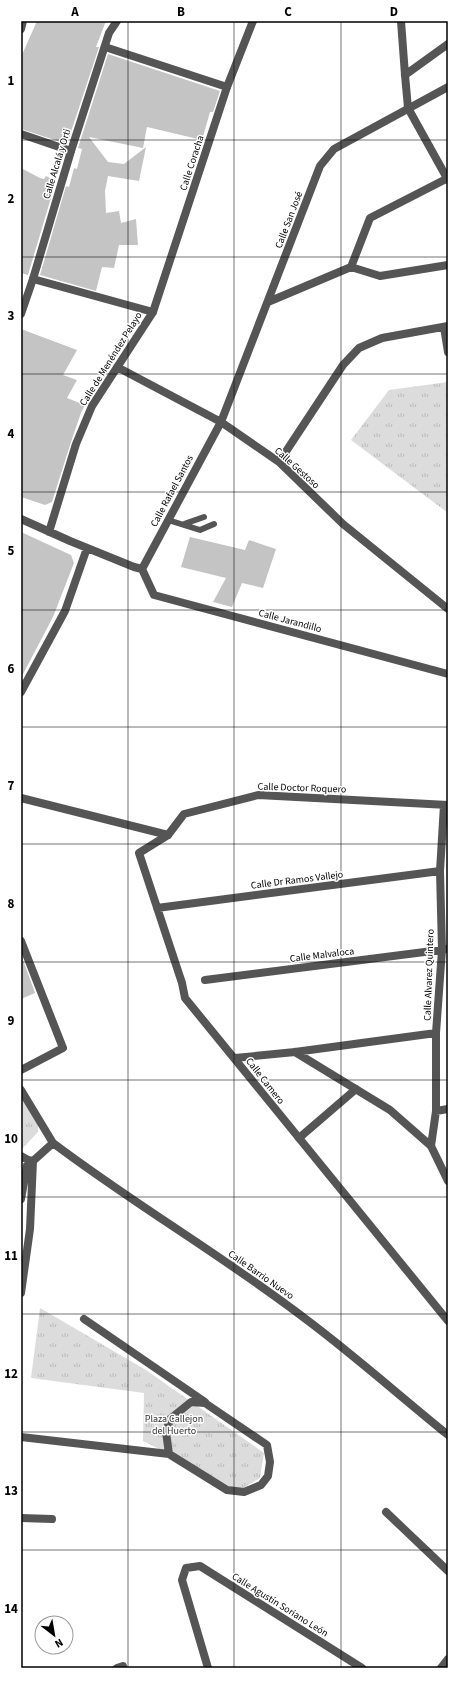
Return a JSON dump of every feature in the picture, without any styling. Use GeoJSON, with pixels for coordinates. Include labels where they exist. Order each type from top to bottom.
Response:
{"type":"FeatureCollection","features":[{"type":"Feature","properties":{"kind":"street"},"geometry":{"type":"LineString","coordinates":[[21,29],[23,21]]}},
{"type":"Feature","properties":{"kind":"street","name":"Calle Alcalá y Orti"},"geometry":{"type":"LineString","coordinates":[[21,314],[33,279],[71,151],[105,47],[110,33],[117,21]]}},
{"type":"Feature","properties":{"kind":"street","name":"Calle Coracha"},"geometry":{"type":"LineString","coordinates":[[153,312],[227,87],[253,21]]}},
{"type":"Feature","properties":{"kind":"street"},"geometry":{"type":"LineString","coordinates":[[351,267],[370,218],[448,179],[408,108],[401,21]]}},
{"type":"Feature","properties":{"kind":"street"},"geometry":{"type":"LineString","coordinates":[[405,75],[448,44]]}},
{"type":"Feature","properties":{"kind":"street"},"geometry":{"type":"LineString","coordinates":[[105,47],[227,87]]}},
{"type":"Feature","properties":{"kind":"street","name":"Calle San José"},"geometry":{"type":"LineString","coordinates":[[221,422],[320,166],[334,149],[448,87]]}},
{"type":"Feature","properties":{"kind":"street"},"geometry":{"type":"LineString","coordinates":[[21,134],[71,151]]}},
{"type":"Feature","properties":{"kind":"street"},"geometry":{"type":"LineString","coordinates":[[268,302],[351,267],[380,276],[448,265]]}},
{"type":"Feature","properties":{"kind":"street"},"geometry":{"type":"LineString","coordinates":[[33,279],[153,312]]}},
{"type":"Feature","properties":{"kind":"street","name":"Calle de Menéndez Pelayo"},"geometry":{"type":"LineString","coordinates":[[49,532],[76,444],[92,406],[153,312]]}},
{"type":"Feature","properties":{"kind":"street"},"geometry":{"type":"LineString","coordinates":[[279,462],[343,365],[359,348],[382,338],[446,327],[448,352]]}},
{"type":"Feature","properties":{"kind":"street","name":"Calle Gestoso"},"geometry":{"type":"LineString","coordinates":[[116,367],[221,422],[279,462],[343,524],[448,609]]}},
{"type":"Feature","properties":{"kind":"street","name":"Calle Rafael Santos"},"geometry":{"type":"LineString","coordinates":[[142,569],[221,422]]}},
{"type":"Feature","properties":{"kind":"street"},"geometry":{"type":"LineString","coordinates":[[21,519],[49,532],[142,569]]}},
{"type":"Feature","properties":{"kind":"street"},"geometry":{"type":"LineString","coordinates":[[21,692],[65,611],[88,548]]}},
{"type":"Feature","properties":{"kind":"street","name":"Calle Jarandillo"},"geometry":{"type":"LineString","coordinates":[[142,569],[154,595],[448,674]]}},
{"type":"Feature","properties":{"kind":"street","name":"Calle Doctor Roquero"},"geometry":{"type":"LineString","coordinates":[[168,835],[184,814],[258,794],[446,805]]}},
{"type":"Feature","properties":{"kind":"street"},"geometry":{"type":"LineString","coordinates":[[21,798],[168,835]]}},
{"type":"Feature","properties":{"kind":"street","name":"Calle Alvarez Quintero"},"geometry":{"type":"LineString","coordinates":[[431,1146],[436,1111],[436,1033],[445,949],[440,871],[446,805]]}},
{"type":"Feature","properties":{"kind":"street","name":"Calle Camero"},"geometry":{"type":"LineString","coordinates":[[168,835],[139,853],[185,998],[448,1321]]}},
{"type":"Feature","properties":{"kind":"street","name":"Calle Dr Ramos Vallejo"},"geometry":{"type":"LineString","coordinates":[[157,908],[440,871]]}},
{"type":"Feature","properties":{"kind":"street"},"geometry":{"type":"LineString","coordinates":[[21,941],[63,1048],[21,1070]]}},
{"type":"Feature","properties":{"kind":"street","name":"Calle Malvaloca"},"geometry":{"type":"LineString","coordinates":[[205,980],[445,949]]}},
{"type":"Feature","properties":{"kind":"street"},"geometry":{"type":"LineString","coordinates":[[235,1058],[295,1052],[436,1033]]}},
{"type":"Feature","properties":{"kind":"street"},"geometry":{"type":"LineString","coordinates":[[295,1052],[390,1110],[431,1146],[448,1180]]}},
{"type":"Feature","properties":{"kind":"street"},"geometry":{"type":"LineString","coordinates":[[298,1138],[356,1089]]}},
{"type":"Feature","properties":{"kind":"street"},"geometry":{"type":"LineString","coordinates":[[21,1090],[53,1143],[31,1161],[21,1199]]}},
{"type":"Feature","properties":{"kind":"street"},"geometry":{"type":"LineString","coordinates":[[436,1111],[448,1109]]}},
{"type":"Feature","properties":{"kind":"street","name":"Calle Barrio Nuevo"},"geometry":{"type":"LineString","coordinates":[[53,1143],[100,1178],[185,1233],[307,1320],[448,1435]]}},
{"type":"Feature","properties":{"kind":"street"},"geometry":{"type":"LineString","coordinates":[[21,1156],[31,1161]]}},
{"type":"Feature","properties":{"kind":"street"},"geometry":{"type":"LineString","coordinates":[[21,1293],[30,1229],[31,1161]]}},
{"type":"Feature","properties":{"kind":"street"},"geometry":{"type":"LineString","coordinates":[[21,1436],[169,1454],[227,1490],[244,1492],[261,1485],[268,1476],[270,1462],[267,1445],[84,1319]]}},
{"type":"Feature","properties":{"kind":"street"},"geometry":{"type":"LineString","coordinates":[[169,1454],[166,1432],[170,1419],[191,1402],[205,1403]]}},
{"type":"Feature","properties":{"kind":"street"},"geometry":{"type":"LineString","coordinates":[[386,1512],[448,1571]]}},
{"type":"Feature","properties":{"kind":"street"},"geometry":{"type":"LineString","coordinates":[[21,1518],[52,1519]]}},
{"type":"Feature","properties":{"kind":"street","name":"Calle Agustín Soriano León"},"geometry":{"type":"LineString","coordinates":[[209,1667],[182,1580],[186,1568],[200,1566],[362,1668]]}},
{"type":"Feature","properties":{"kind":"street"},"geometry":{"type":"LineString","coordinates":[[441,1668],[448,1659]]}},
{"type":"Feature","properties":{"kind":"lane"},"geometry":{"type":"LineString","coordinates":[[184,524],[204,517]]}},
{"type":"Feature","properties":{"kind":"lane"},"geometry":{"type":"LineString","coordinates":[[168,520],[200,530],[214,524]]}},
{"type":"Feature","properties":{"kind":"green space"},"geometry":{"type":"Polygon","coordinates":[[[448,382],[448,513],[351,440],[389,390],[448,382]]]}},
{"type":"Feature","properties":{"kind":"green space"},"geometry":{"type":"Polygon","coordinates":[[[21,1095],[38,1124],[38,1132],[22,1149],[21,1095]]]}},
{"type":"Feature","properties":{"kind":"green space","name":"Plaza Callejon del Huerto"},"geometry":{"type":"Polygon","coordinates":[[[40,1308],[146,1370],[264,1453],[260,1478],[238,1491],[196,1467],[143,1441],[144,1393],[31,1378],[40,1308]]]}},
{"type":"Feature","properties":{"kind":"building"},"geometry":{"type":"Polygon","coordinates":[[[37,21],[106,21],[96,47],[99,47],[67,144],[21,129],[21,57],[37,21]]]}},
{"type":"Feature","properties":{"kind":"building"},"geometry":{"type":"Polygon","coordinates":[[[108,54],[220,91],[213,112],[210,112],[202,140],[147,127],[143,148],[89,137],[108,162],[124,164],[146,147],[139,181],[108,176],[105,191],[106,213],[119,211],[121,223],[136,219],[138,245],[119,245],[114,268],[102,267],[96,291],[40,275],[66,186],[69,187],[74,168],[77,169],[82,149],[78,148],[108,54]]]}},
{"type":"Feature","properties":{"kind":"building"},"geometry":{"type":"Polygon","coordinates":[[[21,168],[40,178],[44,179],[46,176],[56,181],[28,275],[21,273],[21,168]]]}},
{"type":"Feature","properties":{"kind":"building"},"geometry":{"type":"Polygon","coordinates":[[[21,329],[77,350],[63,375],[77,380],[67,398],[85,405],[71,442],[52,502],[45,505],[21,497],[21,329]]]}},
{"type":"Feature","properties":{"kind":"building"},"geometry":{"type":"Polygon","coordinates":[[[21,532],[71,555],[74,563],[53,617],[21,678],[21,532]]]}},
{"type":"Feature","properties":{"kind":"building"},"geometry":{"type":"Polygon","coordinates":[[[190,537],[245,550],[249,540],[276,549],[263,588],[242,583],[232,607],[213,602],[226,578],[181,567],[190,537]]]}},
{"type":"Feature","properties":{"kind":"building"},"geometry":{"type":"Polygon","coordinates":[[[22,957],[35,993],[21,999],[21,958],[22,957]]]}}]}
